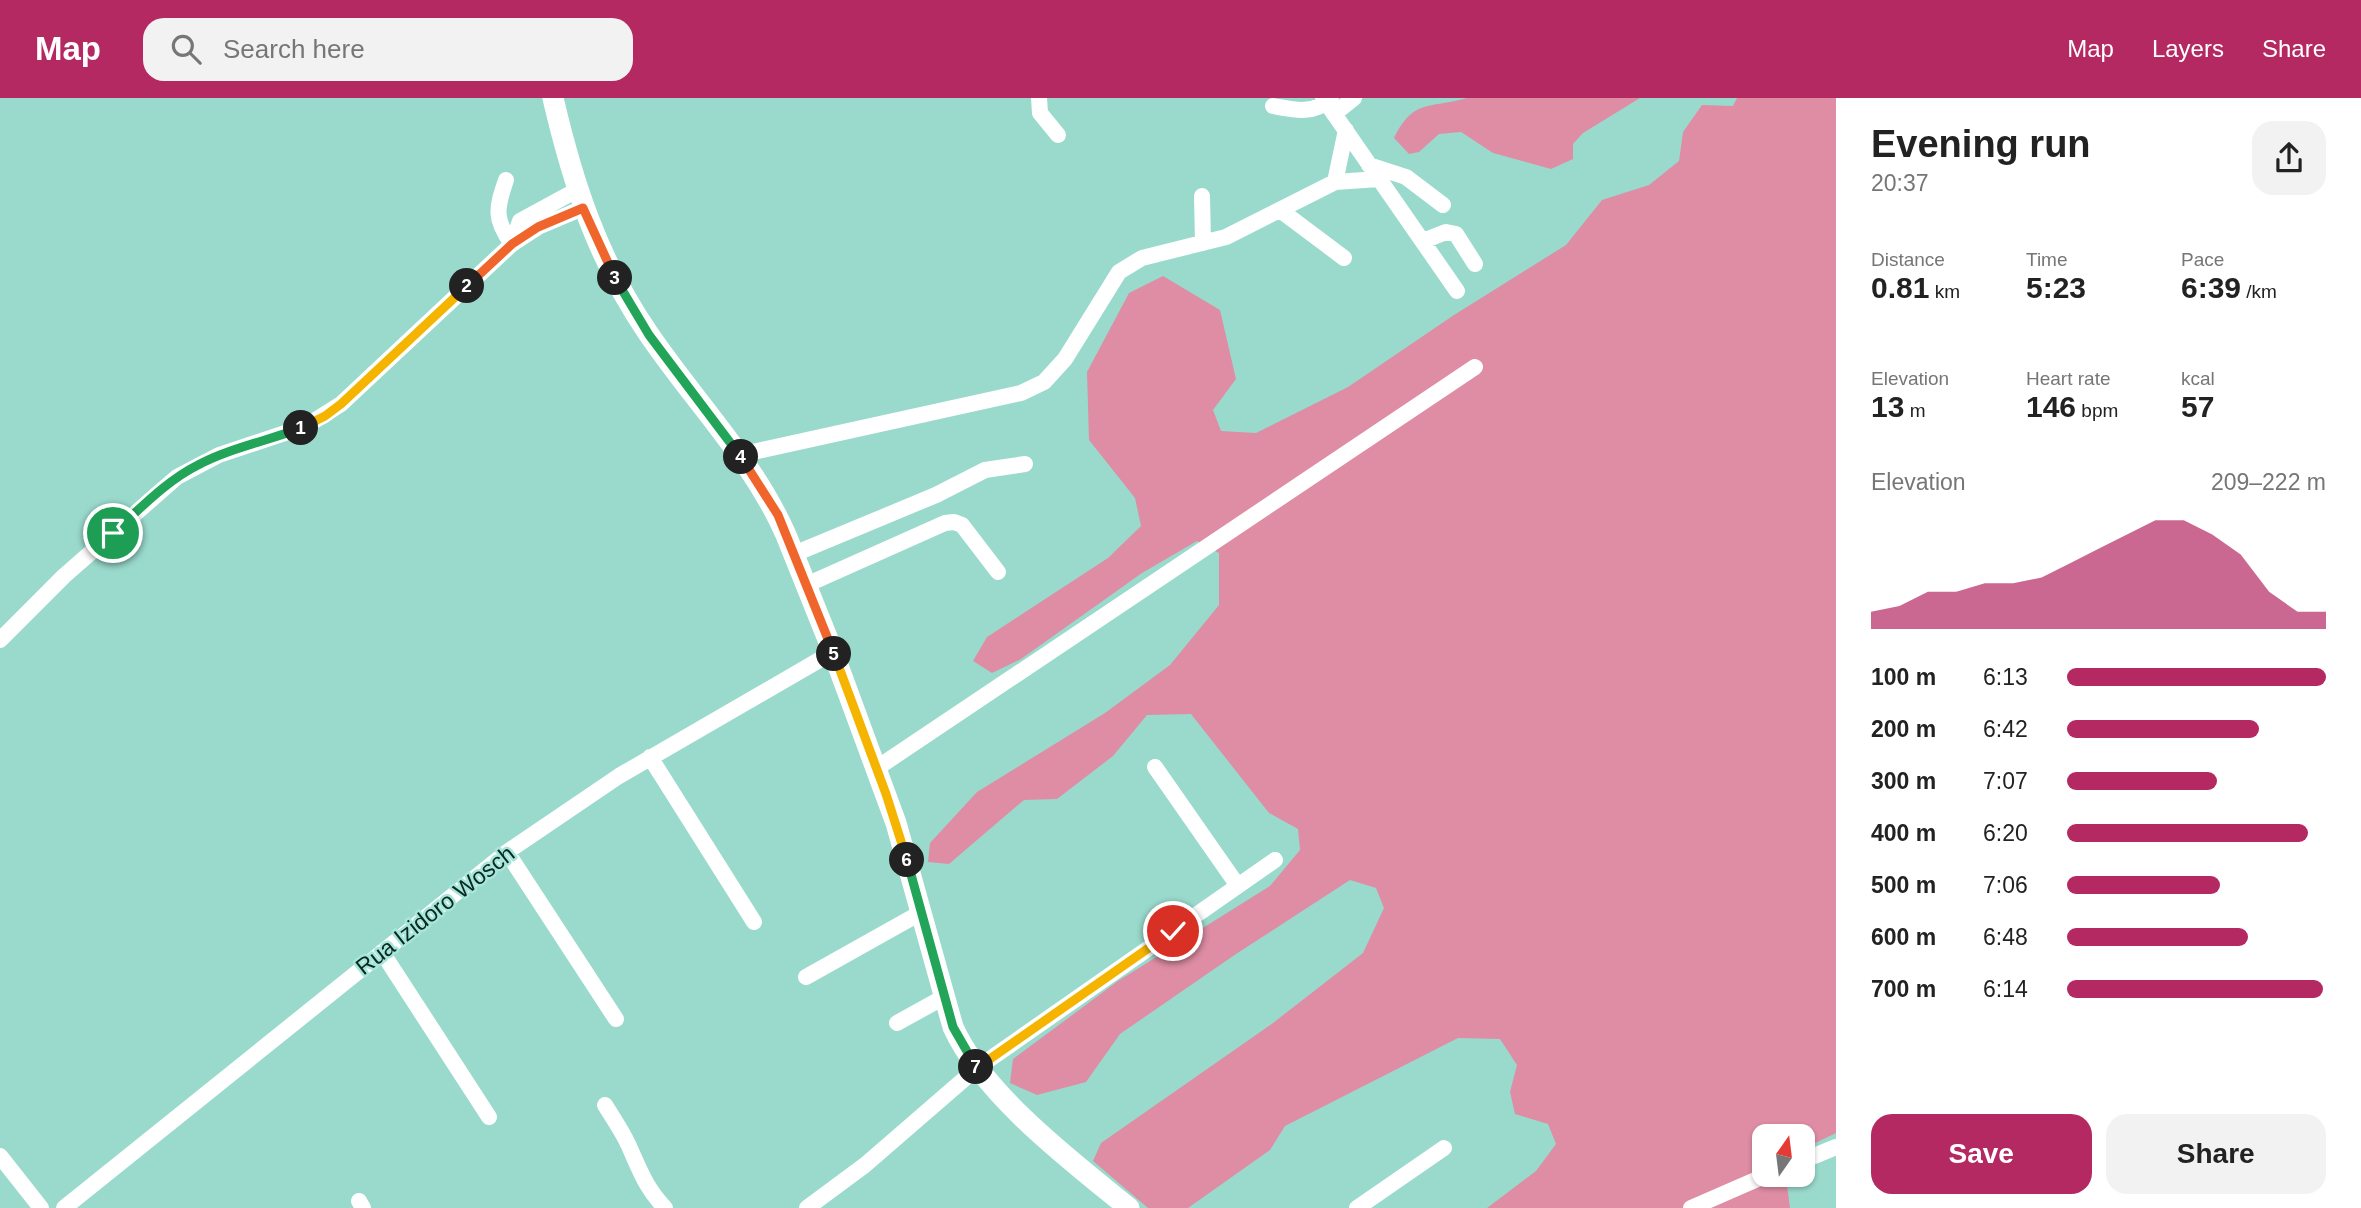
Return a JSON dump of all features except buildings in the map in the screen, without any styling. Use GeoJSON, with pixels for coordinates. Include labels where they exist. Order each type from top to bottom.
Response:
{"type":"FeatureCollection","features":[{"type":"Feature","properties":{"kind":"main road"},"geometry":{"type":"LineString","coordinates":[[553,98],[580,199],[601,251],[649,335],[740,455],[772,505],[794,554],[896,823],[956,1034],[977,1068],[1009,1103],[1129,1208]]}},
{"type":"Feature","properties":{"kind":"street"},"geometry":{"type":"LineString","coordinates":[[1039,98],[1040,113],[1058,135]]}},
{"type":"Feature","properties":{"kind":"street"},"geometry":{"type":"LineString","coordinates":[[1273,106],[1303,111],[1354,98]]}},
{"type":"Feature","properties":{"kind":"street"},"geometry":{"type":"LineString","coordinates":[[1329,103],[1457,291]]}},
{"type":"Feature","properties":{"kind":"street"},"geometry":{"type":"LineString","coordinates":[[1335,182],[1346,131]]}},
{"type":"Feature","properties":{"kind":"street"},"geometry":{"type":"LineString","coordinates":[[740,455],[1021,393],[1044,382],[1065,359],[1119,272],[1142,258],[1226,237],[1335,182],[1374,172],[1406,177],[1443,205]]}},
{"type":"Feature","properties":{"kind":"street"},"geometry":{"type":"LineString","coordinates":[[506,180],[500,198],[498,220],[512,244]]}},
{"type":"Feature","properties":{"kind":"street"},"geometry":{"type":"LineString","coordinates":[[1202,196],[1203,243]]}},
{"type":"Feature","properties":{"kind":"street"},"geometry":{"type":"LineString","coordinates":[[0,640],[64,576],[177,477],[219,455],[306,426],[341,404],[512,244],[520,221],[580,199]]}},
{"type":"Feature","properties":{"kind":"street"},"geometry":{"type":"LineString","coordinates":[[1280,211],[1344,258]]}},
{"type":"Feature","properties":{"kind":"street"},"geometry":{"type":"LineString","coordinates":[[1423,242],[1446,232],[1456,234],[1475,264]]}},
{"type":"Feature","properties":{"kind":"street"},"geometry":{"type":"LineString","coordinates":[[877,768],[1475,367]]}},
{"type":"Feature","properties":{"kind":"street"},"geometry":{"type":"LineString","coordinates":[[794,554],[924,500],[985,470],[1025,464]]}},
{"type":"Feature","properties":{"kind":"street"},"geometry":{"type":"LineString","coordinates":[[806,584],[944,523],[954,522],[962,525],[998,572]]}},
{"type":"Feature","properties":{"kind":"street","name":"Rua Izidoro Wosch"},"geometry":{"type":"LineString","coordinates":[[64,1208],[507,852],[650,757],[833,652]]}},
{"type":"Feature","properties":{"kind":"street"},"geometry":{"type":"LineString","coordinates":[[650,757],[754,922]]}},
{"type":"Feature","properties":{"kind":"street"},"geometry":{"type":"LineString","coordinates":[[1155,767],[1238,886]]}},
{"type":"Feature","properties":{"kind":"street"},"geometry":{"type":"LineString","coordinates":[[507,852],[616,1019]]}},
{"type":"Feature","properties":{"kind":"street"},"geometry":{"type":"LineString","coordinates":[[807,1208],[865,1165],[977,1068],[1275,860]]}},
{"type":"Feature","properties":{"kind":"street"},"geometry":{"type":"LineString","coordinates":[[806,977],[922,912]]}},
{"type":"Feature","properties":{"kind":"street"},"geometry":{"type":"LineString","coordinates":[[382,951],[489,1117]]}},
{"type":"Feature","properties":{"kind":"street"},"geometry":{"type":"LineString","coordinates":[[897,1023],[944,997]]}},
{"type":"Feature","properties":{"kind":"street"},"geometry":{"type":"LineString","coordinates":[[605,1105],[628,1142],[639,1171],[652,1194],[665,1208]]}},
{"type":"Feature","properties":{"kind":"street"},"geometry":{"type":"LineString","coordinates":[[1815,1156],[1836,1147]]}},
{"type":"Feature","properties":{"kind":"street"},"geometry":{"type":"LineString","coordinates":[[1357,1208],[1444,1148]]}},
{"type":"Feature","properties":{"kind":"street"},"geometry":{"type":"LineString","coordinates":[[0,1156],[41,1208]]}},
{"type":"Feature","properties":{"kind":"street"},"geometry":{"type":"LineString","coordinates":[[1691,1208],[1752,1181]]}},
{"type":"Feature","properties":{"kind":"shaded area"},"geometry":{"type":"Polygon","coordinates":[[[1467,98],[1640,98],[1583,133],[1573,144],[1573,159],[1551,169],[1493,153],[1461,132],[1439,134],[1419,152],[1409,154],[1394,138],[1408,116],[1416,111],[1467,98]]]}},
{"type":"Feature","properties":{"kind":"shaded area"},"geometry":{"type":"Polygon","coordinates":[[[1737,98],[1836,98],[1836,1133],[1815,1143],[1815,1124],[1752,1124],[1752,1187],[1787,1187],[1790,1208],[1487,1208],[1536,1171],[1556,1144],[1548,1124],[1515,1114],[1510,1092],[1517,1065],[1500,1039],[1458,1038],[1285,1126],[1270,1150],[1188,1208],[1148,1208],[1093,1161],[1101,1143],[1273,1023],[1363,953],[1384,908],[1376,888],[1350,880],[1120,1034],[1086,1082],[1037,1095],[1010,1083],[1013,1059],[1118,981],[1270,886],[1300,850],[1298,829],[1269,813],[1191,714],[1147,715],[1113,756],[1057,799],[1024,800],[949,864],[928,862],[930,843],[977,792],[1105,713],[1170,665],[1219,605],[1219,553],[1197,541],[1142,573],[1021,659],[992,673],[973,661],[987,637],[1108,558],[1141,526],[1135,498],[1089,440],[1087,372],[1129,293],[1163,276],[1220,310],[1236,379],[1213,410],[1221,431],[1256,433],[1348,387],[1454,315],[1566,245],[1602,200],[1649,185],[1679,161],[1683,132],[1702,105],[1733,106],[1737,98]]]}},
{"type":"Feature","properties":{"kind":"route"},"geometry":{"type":"LineString","coordinates":[[113,533],[162,489],[198,464],[283,435],[325,416],[512,244],[538,227],[583,208],[601,251],[631,307],[754,476],[778,515],[833,652],[896,823],[953,1027],[977,1068],[1173,931]]}}]}
